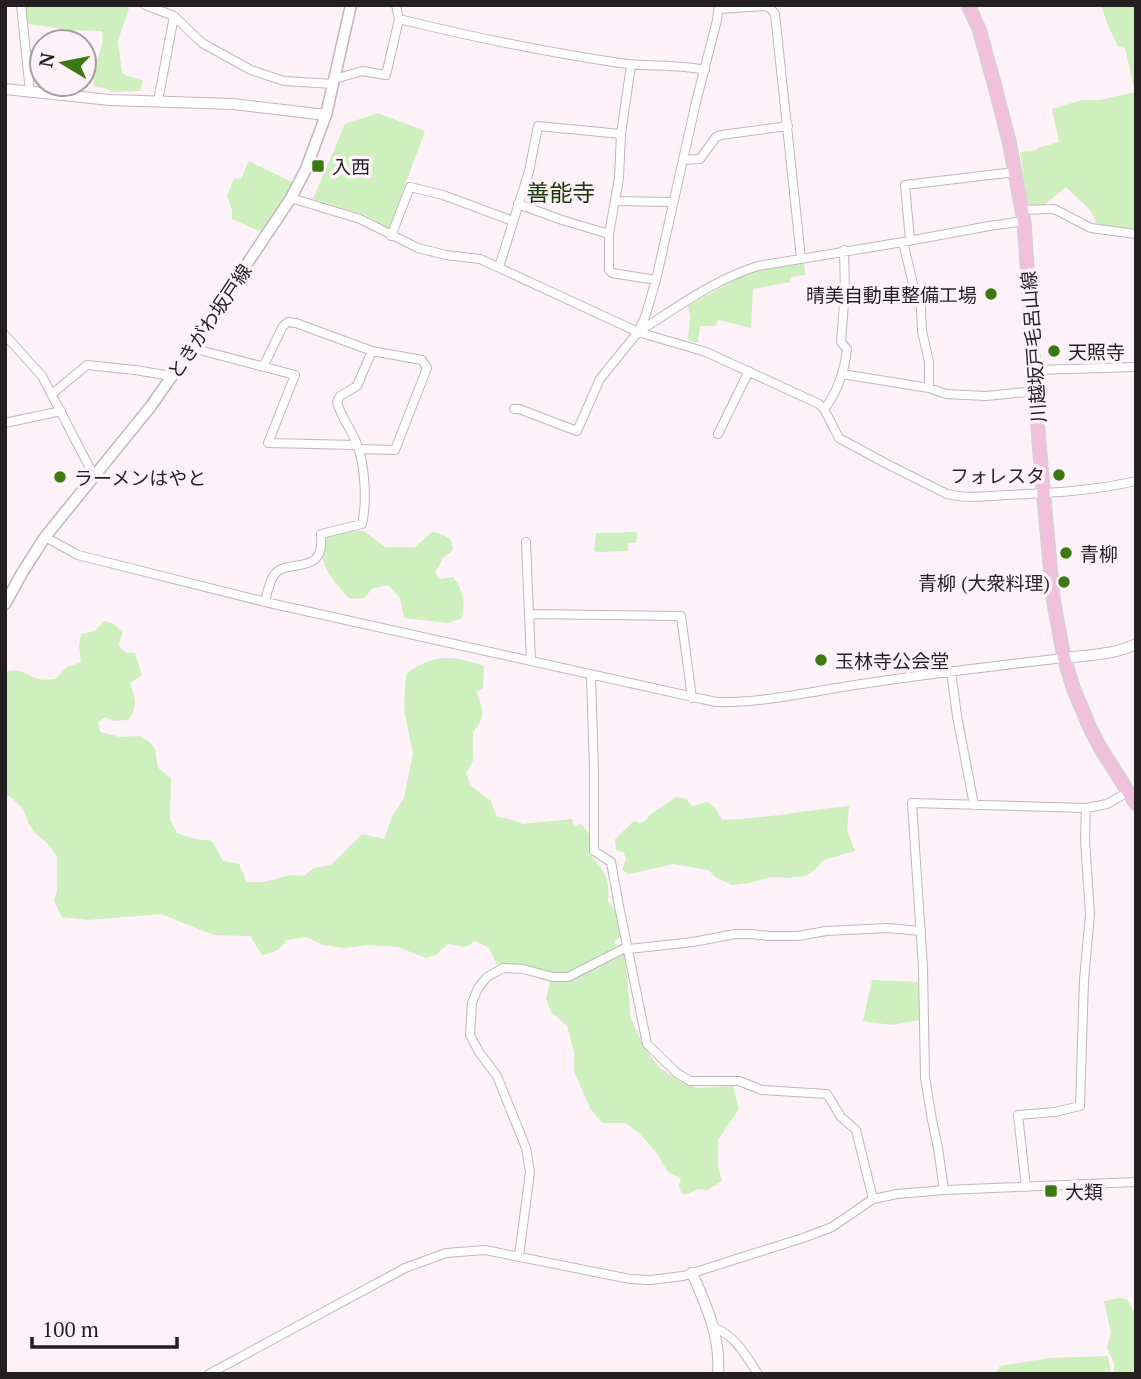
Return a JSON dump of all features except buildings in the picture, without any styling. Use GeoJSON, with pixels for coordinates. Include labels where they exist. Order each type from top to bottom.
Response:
{"type":"FeatureCollection","features":[{"type":"Feature","properties":{"kind":"main road","name":"ときがわ坂戸線"},"geometry":{"type":"LineString","coordinates":[[5,604],[45,537],[151,406],[291,198],[306,169],[326,115],[351,5]]}},
{"type":"Feature","properties":{"kind":"main road","name":"川越坂戸毛呂山線"},"geometry":{"type":"LineString","coordinates":[[968,5],[977,24],[1009,141],[1023,216],[1043,493],[1053,597],[1064,658],[1090,728],[1136,804]]}},
{"type":"Feature","properties":{"kind":"street"},"geometry":{"type":"LineString","coordinates":[[21,5],[28,73]]}},
{"type":"Feature","properties":{"kind":"street"},"geometry":{"type":"LineString","coordinates":[[145,5],[174,16],[202,43],[251,70],[284,81],[335,81],[362,71],[386,75],[399,19],[396,5]]}},
{"type":"Feature","properties":{"kind":"street"},"geometry":{"type":"LineString","coordinates":[[514,409],[577,430],[600,379],[638,332],[656,280],[719,7],[765,6],[775,15],[802,258]]}},
{"type":"Feature","properties":{"kind":"street"},"geometry":{"type":"LineString","coordinates":[[158,101],[174,16]]}},
{"type":"Feature","properties":{"kind":"street"},"geometry":{"type":"LineString","coordinates":[[399,19],[480,38],[631,65],[676,65],[705,70]]}},
{"type":"Feature","properties":{"kind":"street"},"geometry":{"type":"LineString","coordinates":[[631,65],[621,134],[619,178],[609,234],[608,270],[612,273],[656,280]]}},
{"type":"Feature","properties":{"kind":"street"},"geometry":{"type":"LineString","coordinates":[[5,89],[28,92]]}},
{"type":"Feature","properties":{"kind":"street"},"geometry":{"type":"LineString","coordinates":[[90,98],[233,104],[326,115]]}},
{"type":"Feature","properties":{"kind":"street"},"geometry":{"type":"LineString","coordinates":[[499,268],[529,171],[538,126],[621,134]]}},
{"type":"Feature","properties":{"kind":"street"},"geometry":{"type":"LineString","coordinates":[[683,160],[700,159],[716,137],[721,135],[788,126]]}},
{"type":"Feature","properties":{"kind":"street"},"geometry":{"type":"LineString","coordinates":[[929,388],[929,362],[922,331],[921,308],[913,284],[906,241],[905,185],[1015,172]]}},
{"type":"Feature","properties":{"kind":"street"},"geometry":{"type":"LineString","coordinates":[[391,236],[410,187],[443,195],[513,221]]}},
{"type":"Feature","properties":{"kind":"street"},"geometry":{"type":"LineString","coordinates":[[291,198],[360,219],[418,248],[480,259],[638,332],[706,352],[749,371],[818,404],[824,409],[839,438],[947,494],[975,497],[1043,493],[1102,488],[1136,481]]}},
{"type":"Feature","properties":{"kind":"street"},"geometry":{"type":"LineString","coordinates":[[615,201],[673,202]]}},
{"type":"Feature","properties":{"kind":"street"},"geometry":{"type":"LineString","coordinates":[[518,204],[609,234]]}},
{"type":"Feature","properties":{"kind":"street"},"geometry":{"type":"LineString","coordinates":[[638,332],[693,297],[742,271],[758,266],[906,241],[1054,209],[1091,228],[1136,234]]}},
{"type":"Feature","properties":{"kind":"street"},"geometry":{"type":"LineString","coordinates":[[824,409],[830,401],[846,361],[847,349],[841,342],[845,290],[844,250]]}},
{"type":"Feature","properties":{"kind":"street"},"geometry":{"type":"LineString","coordinates":[[191,348],[263,367],[295,375],[268,443],[395,450],[427,368],[422,360],[372,351],[288,322],[283,326],[263,367]]}},
{"type":"Feature","properties":{"kind":"street"},"geometry":{"type":"LineString","coordinates":[[5,335],[41,376],[94,476]]}},
{"type":"Feature","properties":{"kind":"street"},"geometry":{"type":"LineString","coordinates":[[265,602],[275,573],[283,568],[307,564],[316,558],[321,550],[321,534],[362,524],[364,485],[358,447],[339,407],[338,398],[358,386],[372,351]]}},
{"type":"Feature","properties":{"kind":"street"},"geometry":{"type":"LineString","coordinates":[[52,394],[88,365],[172,376]]}},
{"type":"Feature","properties":{"kind":"street"},"geometry":{"type":"LineString","coordinates":[[1035,370],[1136,367]]}},
{"type":"Feature","properties":{"kind":"street"},"geometry":{"type":"LineString","coordinates":[[718,434],[749,371]]}},
{"type":"Feature","properties":{"kind":"street"},"geometry":{"type":"LineString","coordinates":[[842,374],[929,388],[946,394],[986,396],[1036,391]]}},
{"type":"Feature","properties":{"kind":"street"},"geometry":{"type":"LineString","coordinates":[[5,423],[61,411]]}},
{"type":"Feature","properties":{"kind":"street"},"geometry":{"type":"LineString","coordinates":[[45,537],[78,555],[265,602],[716,702],[1107,653],[1136,644]]}},
{"type":"Feature","properties":{"kind":"street"},"geometry":{"type":"LineString","coordinates":[[526,542],[531,661]]}},
{"type":"Feature","properties":{"kind":"street"},"geometry":{"type":"LineString","coordinates":[[529,614],[681,616],[692,698]]}},
{"type":"Feature","properties":{"kind":"street"},"geometry":{"type":"LineString","coordinates":[[951,671],[974,805]]}},
{"type":"Feature","properties":{"kind":"street"},"geometry":{"type":"LineString","coordinates":[[592,675],[594,851],[611,862],[647,1044],[677,1073],[690,1081],[739,1082],[762,1090],[827,1094],[841,1117],[856,1130],[873,1199]]}},
{"type":"Feature","properties":{"kind":"street"},"geometry":{"type":"LineString","coordinates":[[944,1190],[925,1077],[923,967],[912,803],[1086,808],[1107,804],[1128,792]]}},
{"type":"Feature","properties":{"kind":"street"},"geometry":{"type":"LineString","coordinates":[[1026,1187],[1018,1115],[1055,1112],[1080,1106],[1084,980],[1090,914],[1085,841],[1086,808]]}},
{"type":"Feature","properties":{"kind":"street"},"geometry":{"type":"LineString","coordinates":[[519,1256],[530,1172],[526,1149],[497,1076],[479,1052],[471,1035],[472,1003],[478,988],[487,977],[503,968],[523,969],[552,977],[568,977],[625,948],[693,942],[735,934],[798,936],[826,931],[888,928],[921,931]]}},
{"type":"Feature","properties":{"kind":"street"},"geometry":{"type":"LineString","coordinates":[[209,1374],[405,1268],[446,1253],[476,1250],[639,1280],[674,1278],[824,1231],[873,1199],[897,1194],[1136,1182]]}},
{"type":"Feature","properties":{"kind":"street"},"geometry":{"type":"LineString","coordinates":[[692,1273],[709,1312],[718,1346],[718,1374]]}},
{"type":"Feature","properties":{"kind":"street"},"geometry":{"type":"LineString","coordinates":[[713,1327],[728,1333],[758,1374]]}},
{"type":"Feature","properties":{"kind":"green space"},"geometry":{"type":"Polygon","coordinates":[[[25,5],[127,5],[129,8],[118,41],[122,73],[143,81],[140,91],[112,92],[98,87],[98,56],[102,31],[98,31],[98,28],[56,28],[28,24],[25,20],[25,5]]]}},
{"type":"Feature","properties":{"kind":"green space"},"geometry":{"type":"Polygon","coordinates":[[[1101,5],[1136,5],[1136,231],[1098,225],[1091,211],[1066,187],[1044,205],[1030,207],[1026,195],[1020,152],[1035,151],[1059,142],[1052,109],[1082,100],[1100,100],[1135,92],[1125,48],[1118,46],[1101,5]]]}},
{"type":"Feature","properties":{"kind":"green space"},"geometry":{"type":"Polygon","coordinates":[[[378,113],[425,131],[389,228],[365,215],[313,199],[345,124],[378,113]]]}},
{"type":"Feature","properties":{"kind":"green space"},"geometry":{"type":"Polygon","coordinates":[[[249,161],[294,183],[262,232],[232,219],[227,196],[234,178],[241,179],[249,161]]]}},
{"type":"Feature","properties":{"kind":"green space"},"geometry":{"type":"Polygon","coordinates":[[[804,261],[805,275],[790,277],[790,282],[753,289],[751,328],[718,320],[716,326],[700,326],[698,343],[688,340],[688,306],[740,277],[769,267],[804,261]]]}},
{"type":"Feature","properties":{"kind":"green space"},"geometry":{"type":"Polygon","coordinates":[[[343,531],[364,531],[385,547],[415,547],[432,532],[451,540],[453,550],[443,558],[435,573],[441,579],[453,577],[457,582],[463,596],[462,618],[448,623],[404,618],[400,598],[388,585],[373,588],[364,598],[350,599],[330,576],[322,557],[326,537],[343,531]]]}},
{"type":"Feature","properties":{"kind":"green space"},"geometry":{"type":"Polygon","coordinates":[[[637,532],[636,543],[628,543],[628,551],[594,551],[596,533],[637,532]]]}},
{"type":"Feature","properties":{"kind":"green space"},"geometry":{"type":"Polygon","coordinates":[[[104,621],[114,624],[123,633],[118,645],[126,653],[135,653],[142,675],[130,683],[135,707],[128,720],[114,721],[105,717],[98,722],[100,732],[120,737],[139,736],[150,742],[155,749],[158,768],[171,778],[170,820],[177,833],[212,841],[223,861],[239,864],[247,882],[264,882],[290,875],[304,876],[314,868],[331,865],[362,834],[384,839],[391,819],[404,798],[413,753],[404,709],[406,674],[426,662],[444,658],[484,666],[483,688],[476,692],[482,708],[482,717],[473,732],[473,761],[466,773],[471,786],[491,801],[497,817],[523,824],[572,819],[574,827],[581,824],[589,834],[590,854],[605,876],[608,902],[619,921],[621,935],[614,942],[625,956],[631,1019],[644,1047],[660,1068],[682,1083],[697,1088],[733,1086],[739,1109],[718,1140],[718,1168],[722,1181],[708,1190],[698,1189],[686,1195],[681,1192],[681,1178],[668,1172],[641,1135],[626,1123],[602,1123],[590,1108],[574,1071],[574,1052],[567,1026],[551,1012],[546,999],[550,982],[539,979],[529,966],[496,963],[489,948],[475,941],[466,947],[448,944],[437,954],[426,958],[398,947],[369,945],[345,948],[323,945],[306,937],[286,940],[277,950],[262,955],[250,936],[213,935],[161,914],[88,920],[62,917],[54,901],[57,891],[57,857],[49,845],[35,833],[23,809],[10,796],[5,796],[5,672],[15,670],[42,680],[55,679],[67,667],[81,662],[81,634],[95,631],[104,621]]]}},
{"type":"Feature","properties":{"kind":"green space"},"geometry":{"type":"Polygon","coordinates":[[[676,797],[686,799],[693,806],[707,802],[715,807],[722,820],[849,806],[847,830],[855,851],[823,860],[806,876],[771,877],[732,885],[708,870],[674,864],[629,874],[622,870],[626,859],[624,853],[616,850],[615,839],[634,821],[645,821],[676,797]]]}},
{"type":"Feature","properties":{"kind":"green space"},"geometry":{"type":"Polygon","coordinates":[[[872,980],[919,982],[920,1020],[892,1025],[863,1021],[872,980]]]}},
{"type":"Feature","properties":{"kind":"green space"},"geometry":{"type":"Polygon","coordinates":[[[1127,1299],[1136,1318],[1136,1374],[1114,1374],[1114,1364],[1107,1347],[1111,1333],[1104,1301],[1127,1299]]]}},
{"type":"Feature","properties":{"kind":"green space"},"geometry":{"type":"Polygon","coordinates":[[[1108,1356],[1111,1374],[995,1374],[1000,1366],[1049,1358],[1108,1356]]]}},
{"type":"Feature","properties":{"kind":"place","name":"入西"},"geometry":{"type":"Point","coordinates":[318,166]}},
{"type":"Feature","properties":{"kind":"place","name":"晴美自動車整備工場"},"geometry":{"type":"Point","coordinates":[991,294]}},
{"type":"Feature","properties":{"kind":"place","name":"天照寺"},"geometry":{"type":"Point","coordinates":[1054,351]}},
{"type":"Feature","properties":{"kind":"place","name":"フォレスタ"},"geometry":{"type":"Point","coordinates":[1059,475]}},
{"type":"Feature","properties":{"kind":"place","name":"ラーメンはやと"},"geometry":{"type":"Point","coordinates":[60,477]}},
{"type":"Feature","properties":{"kind":"place","name":"青柳"},"geometry":{"type":"Point","coordinates":[1066,553]}},
{"type":"Feature","properties":{"kind":"place","name":"青柳 (大衆料理)"},"geometry":{"type":"Point","coordinates":[1064,582]}},
{"type":"Feature","properties":{"kind":"place","name":"玉林寺公会堂"},"geometry":{"type":"Point","coordinates":[821,660]}},
{"type":"Feature","properties":{"kind":"place","name":"大類"},"geometry":{"type":"Point","coordinates":[1051,1191]}},
{"type":"Feature","properties":{"kind":"district","name":"善能寺"},"geometry":{"type":"Point","coordinates":[561,192]}}]}
